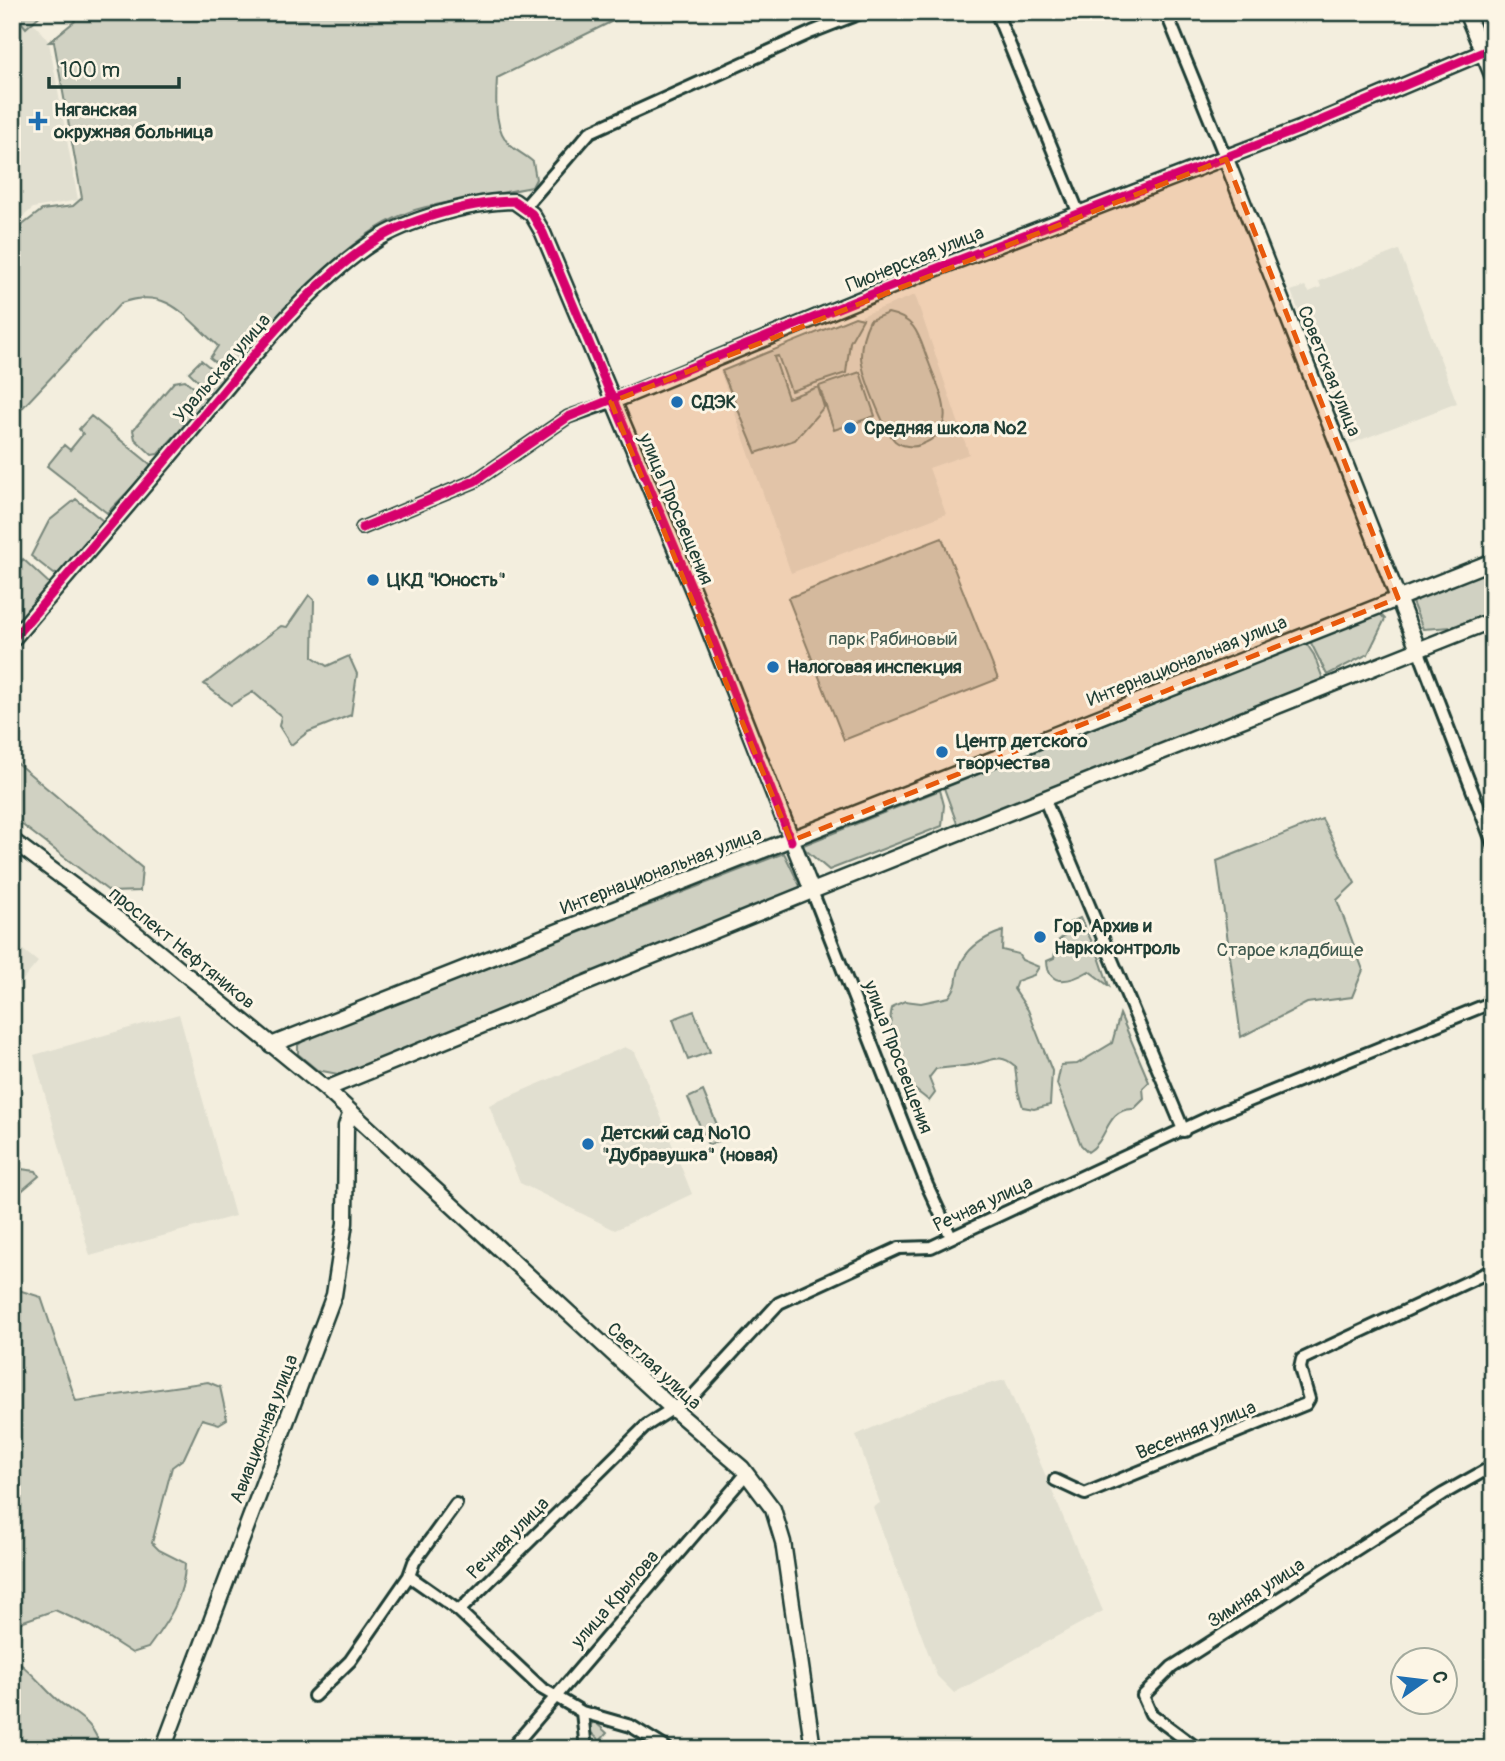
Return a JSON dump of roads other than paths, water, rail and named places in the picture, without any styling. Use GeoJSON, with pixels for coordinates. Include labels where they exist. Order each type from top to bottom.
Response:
{"type":"FeatureCollection","features":[{"type":"Feature","properties":{"kind":"street"},"geometry":{"type":"LineString","coordinates":[[519,205],[590,132],[812,32],[863,12]]}},
{"type":"Feature","properties":{"kind":"street"},"geometry":{"type":"LineString","coordinates":[[996,12],[1079,214]]}},
{"type":"Feature","properties":{"kind":"street"},"geometry":{"type":"LineString","coordinates":[[1166,12],[1226,159]]}},
{"type":"Feature","properties":{"kind":"street"},"geometry":{"type":"LineString","coordinates":[[1466,12],[1489,61]]}},
{"type":"Feature","properties":{"kind":"street","name":"Пионерская улица"},"geometry":{"type":"LineString","coordinates":[[362,528],[475,481],[568,417],[1079,214],[1489,61]]}},
{"type":"Feature","properties":{"kind":"street","name":"Советская улица"},"geometry":{"type":"LineString","coordinates":[[1226,159],[1418,649]]}},
{"type":"Feature","properties":{"kind":"street","name":"Уральская улица"},"geometry":{"type":"LineString","coordinates":[[12,640],[280,328],[349,260],[382,237],[412,223],[490,204],[519,205]]}},
{"type":"Feature","properties":{"kind":"street","name":"улица Просвещения"},"geometry":{"type":"LineString","coordinates":[[519,205],[532,214],[543,233],[611,402],[708,628],[922,1172],[951,1237]]}},
{"type":"Feature","properties":{"kind":"street","name":"Интернациональная улица"},"geometry":{"type":"LineString","coordinates":[[271,1045],[1493,561]]}},
{"type":"Feature","properties":{"kind":"street"},"geometry":{"type":"LineString","coordinates":[[326,1090],[812,891],[1493,620]]}},
{"type":"Feature","properties":{"kind":"street"},"geometry":{"type":"LineString","coordinates":[[1418,649],[1493,844]]}},
{"type":"Feature","properties":{"kind":"street"},"geometry":{"type":"LineString","coordinates":[[1044,798],[1184,1131]]}},
{"type":"Feature","properties":{"kind":"street","name":"проспект Нефтяников"},"geometry":{"type":"LineString","coordinates":[[12,840],[123,923],[326,1090]]}},
{"type":"Feature","properties":{"kind":"street","name":"Речная улица"},"geometry":{"type":"LineString","coordinates":[[459,1611],[647,1425],[694,1395],[785,1299],[899,1248],[931,1247],[1229,1109],[1493,1002]]}},
{"type":"Feature","properties":{"kind":"street","name":"Светлая улица"},"geometry":{"type":"LineString","coordinates":[[326,1090],[671,1408],[747,1473],[772,1509],[783,1542],[813,1749]]}},
{"type":"Feature","properties":{"kind":"street","name":"Авиационная улица"},"geometry":{"type":"LineString","coordinates":[[163,1749],[334,1295],[345,1223],[346,1125],[351,1112]]}},
{"type":"Feature","properties":{"kind":"street","name":"Весенняя улица"},"geometry":{"type":"LineString","coordinates":[[1055,1480],[1085,1494],[1306,1404],[1309,1399],[1300,1368],[1302,1359],[1493,1270]]}},
{"type":"Feature","properties":{"kind":"street","name":"Зимняя улица"},"geometry":{"type":"LineString","coordinates":[[1198,1749],[1151,1714],[1143,1696],[1172,1667],[1393,1526],[1493,1466]]}},
{"type":"Feature","properties":{"kind":"street","name":"улица Крылова"},"geometry":{"type":"LineString","coordinates":[[510,1749],[747,1473]]}},
{"type":"Feature","properties":{"kind":"street"},"geometry":{"type":"LineString","coordinates":[[314,1696],[350,1661],[409,1576],[414,1562],[456,1504]]}},
{"type":"Feature","properties":{"kind":"street"},"geometry":{"type":"LineString","coordinates":[[409,1576],[459,1611],[511,1661],[554,1696],[582,1712],[631,1726],[668,1749]]}},
{"type":"Feature","properties":{"kind":"street"},"geometry":{"type":"LineString","coordinates":[[582,1712],[586,1749]]}},
{"type":"Feature","properties":{"kind":"place","name":"Няганская окружная больница"},"geometry":{"type":"Point","coordinates":[38,121]}},
{"type":"Feature","properties":{"kind":"place","name":"СДЭК"},"geometry":{"type":"Point","coordinates":[677,402]}},
{"type":"Feature","properties":{"kind":"place","name":"Средняя школа №2"},"geometry":{"type":"Point","coordinates":[850,428]}},
{"type":"Feature","properties":{"kind":"place","name":"ЦКД \"Юность\""},"geometry":{"type":"Point","coordinates":[373,580]}},
{"type":"Feature","properties":{"kind":"place","name":"Налоговая инспекция"},"geometry":{"type":"Point","coordinates":[773,667]}},
{"type":"Feature","properties":{"kind":"place","name":"Центр детского творчества"},"geometry":{"type":"Point","coordinates":[942,752]}},
{"type":"Feature","properties":{"kind":"place","name":"Гор. Архив и Наркоконтроль"},"geometry":{"type":"Point","coordinates":[1040,937]}},
{"type":"Feature","properties":{"kind":"place","name":"Детский сад №10 \"Дубравушка\" (новая)"},"geometry":{"type":"Point","coordinates":[588,1144]}},
{"type":"Feature","properties":{"kind":"park label","name":"парк Рябиновый"},"geometry":{"type":"Point","coordinates":[893,639]}},
{"type":"Feature","properties":{"kind":"park label","name":"Старое кладбище"},"geometry":{"type":"Point","coordinates":[1290,950]}}]}
